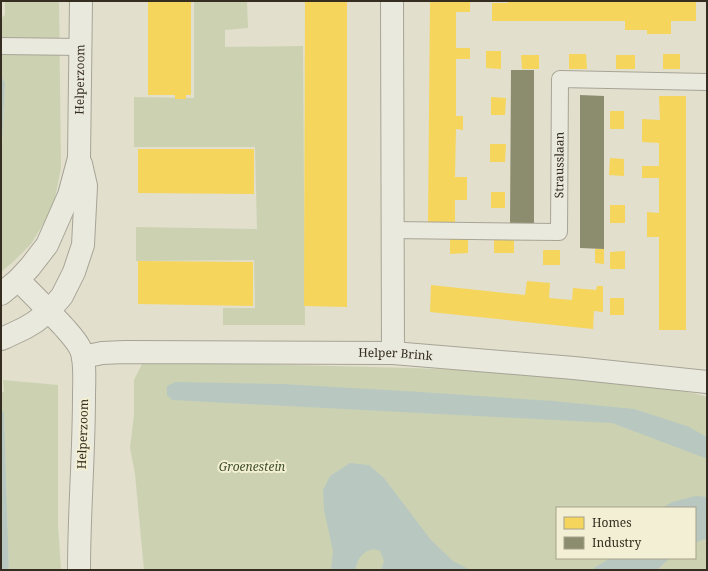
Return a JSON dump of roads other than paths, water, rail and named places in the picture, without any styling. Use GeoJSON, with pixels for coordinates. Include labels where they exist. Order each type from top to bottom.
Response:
{"type":"FeatureCollection","features":[{"type":"Feature","properties":{"kind":"street","name":"Helperzoom"},"geometry":{"type":"LineString","coordinates":[[79,570],[84,411],[84,372],[82,357],[75,340],[18,280],[47,245],[69,195],[79,158],[82,1]]}},
{"type":"Feature","properties":{"kind":"street"},"geometry":{"type":"LineString","coordinates":[[392,1],[392,230],[394,353]]}},
{"type":"Feature","properties":{"kind":"street","name":"Helperzoom"},"geometry":{"type":"LineString","coordinates":[[49,311],[62,296],[74,272],[83,246],[86,186],[79,158]]}},
{"type":"Feature","properties":{"kind":"street"},"geometry":{"type":"LineString","coordinates":[[1,294],[18,280]]}},
{"type":"Feature","properties":{"kind":"street"},"geometry":{"type":"LineString","coordinates":[[1,339],[25,328],[49,311]]}},
{"type":"Feature","properties":{"kind":"street","name":"Helper Brink"},"geometry":{"type":"LineString","coordinates":[[82,357],[102,353],[125,352],[394,353],[574,368],[707,382]]}},
{"type":"Feature","properties":{"kind":"lane"},"geometry":{"type":"LineString","coordinates":[[1,46],[81,47]]}},
{"type":"Feature","properties":{"kind":"lane","name":"Strausslaan"},"geometry":{"type":"LineString","coordinates":[[392,230],[559,232],[560,78],[707,82]]}},
{"type":"Feature","properties":{"kind":"park label","name":"Groenestein"},"geometry":{"type":"Point","coordinates":[252,467]}}]}
